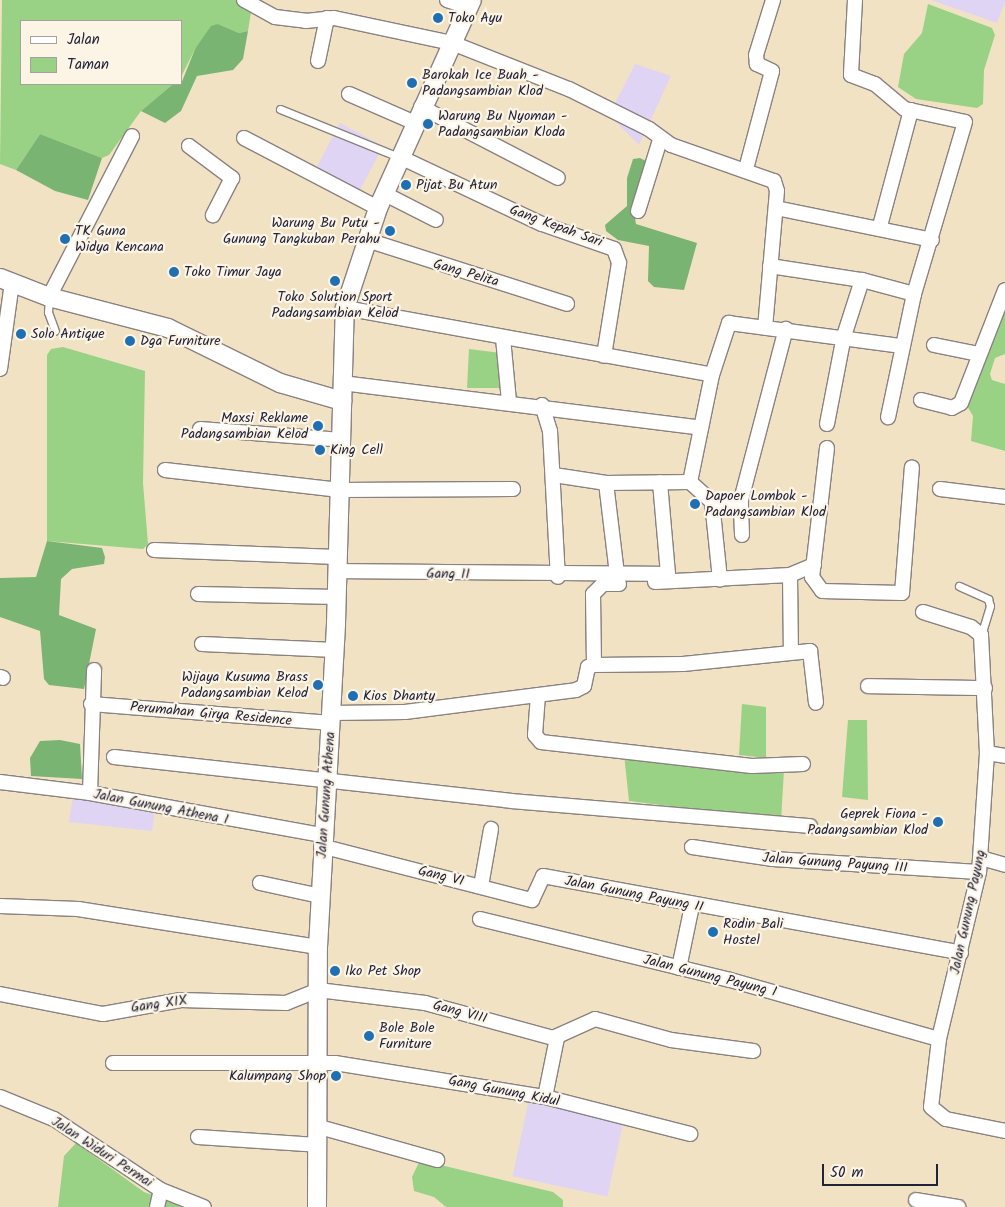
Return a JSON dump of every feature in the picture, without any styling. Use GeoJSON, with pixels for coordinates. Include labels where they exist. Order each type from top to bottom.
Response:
{"type":"FeatureCollection","features":[{"type":"Feature","properties":{"kind":"street"},"geometry":{"type":"LineString","coordinates":[[244,0],[274,17],[306,22],[327,18],[452,43],[569,89],[648,129],[660,140],[746,169],[776,184],[776,208],[765,327]]}},
{"type":"Feature","properties":{"kind":"street"},"geometry":{"type":"LineString","coordinates":[[447,0],[470,3]]}},
{"type":"Feature","properties":{"kind":"street"},"geometry":{"type":"LineString","coordinates":[[746,169],[772,71],[757,64],[756,55],[774,0]]}},
{"type":"Feature","properties":{"kind":"street"},"geometry":{"type":"LineString","coordinates":[[855,0],[850,73],[875,84],[893,102],[911,110],[965,122],[932,240],[914,294],[888,417]]}},
{"type":"Feature","properties":{"kind":"street","name":"Jalan Gunung Athena"},"geometry":{"type":"LineString","coordinates":[[317,1207],[315,1061],[318,947],[322,840],[332,718],[335,650],[345,308],[367,240],[400,157],[470,3]]}},
{"type":"Feature","properties":{"kind":"street"},"geometry":{"type":"LineString","coordinates":[[318,61],[327,18]]}},
{"type":"Feature","properties":{"kind":"street"},"geometry":{"type":"LineString","coordinates":[[349,94],[418,115],[558,178]]}},
{"type":"Feature","properties":{"kind":"street"},"geometry":{"type":"LineString","coordinates":[[880,226],[911,110]]}},
{"type":"Feature","properties":{"kind":"street"},"geometry":{"type":"LineString","coordinates":[[49,297],[132,136]]}},
{"type":"Feature","properties":{"kind":"street"},"geometry":{"type":"LineString","coordinates":[[244,138],[382,201],[436,220]]}},
{"type":"Feature","properties":{"kind":"street"},"geometry":{"type":"LineString","coordinates":[[638,211],[660,140]]}},
{"type":"Feature","properties":{"kind":"street"},"geometry":{"type":"LineString","coordinates":[[189,146],[232,178],[213,215]]}},
{"type":"Feature","properties":{"kind":"street","name":"Gang Kepah Sari"},"geometry":{"type":"LineString","coordinates":[[400,157],[542,224],[614,249],[618,262],[604,356]]}},
{"type":"Feature","properties":{"kind":"street"},"geometry":{"type":"LineString","coordinates":[[776,208],[880,226],[932,240]]}},
{"type":"Feature","properties":{"kind":"street","name":"Gang Pelita"},"geometry":{"type":"LineString","coordinates":[[367,240],[567,304]]}},
{"type":"Feature","properties":{"kind":"street"},"geometry":{"type":"LineString","coordinates":[[770,266],[862,280],[914,294]]}},
{"type":"Feature","properties":{"kind":"street"},"geometry":{"type":"LineString","coordinates":[[0,369],[6,280],[49,297],[168,328],[280,383],[342,392],[542,405],[701,428]]}},
{"type":"Feature","properties":{"kind":"street"},"geometry":{"type":"LineString","coordinates":[[827,424],[844,336],[862,280]]}},
{"type":"Feature","properties":{"kind":"street"},"geometry":{"type":"LineString","coordinates":[[922,400],[958,407],[1005,290]]}},
{"type":"Feature","properties":{"kind":"street"},"geometry":{"type":"LineString","coordinates":[[345,308],[712,376]]}},
{"type":"Feature","properties":{"kind":"street"},"geometry":{"type":"LineString","coordinates":[[690,482],[712,376],[729,323],[844,336],[902,346]]}},
{"type":"Feature","properties":{"kind":"street"},"geometry":{"type":"LineString","coordinates":[[742,535],[741,500],[786,329]]}},
{"type":"Feature","properties":{"kind":"street"},"geometry":{"type":"LineString","coordinates":[[503,338],[509,402]]}},
{"type":"Feature","properties":{"kind":"street"},"geometry":{"type":"LineString","coordinates":[[934,345],[979,354]]}},
{"type":"Feature","properties":{"kind":"street"},"geometry":{"type":"LineString","coordinates":[[542,405],[550,431],[554,476],[558,576]]}},
{"type":"Feature","properties":{"kind":"street"},"geometry":{"type":"LineString","coordinates":[[200,429],[342,440]]}},
{"type":"Feature","properties":{"kind":"street"},"geometry":{"type":"LineString","coordinates":[[826,448],[813,584],[822,591],[902,593],[912,467]]}},
{"type":"Feature","properties":{"kind":"street"},"geometry":{"type":"LineString","coordinates":[[165,470],[340,490],[513,489]]}},
{"type":"Feature","properties":{"kind":"street"},"geometry":{"type":"LineString","coordinates":[[554,476],[606,484],[690,482],[712,502],[720,580]]}},
{"type":"Feature","properties":{"kind":"street","name":"Gang II"},"geometry":{"type":"LineString","coordinates":[[154,550],[338,564],[558,576],[668,574],[660,482]]}},
{"type":"Feature","properties":{"kind":"street"},"geometry":{"type":"LineString","coordinates":[[606,484],[618,574]]}},
{"type":"Feature","properties":{"kind":"street"},"geometry":{"type":"LineString","coordinates":[[940,489],[1005,497]]}},
{"type":"Feature","properties":{"kind":"street"},"geometry":{"type":"LineString","coordinates":[[712,502],[741,500]]}},
{"type":"Feature","properties":{"kind":"street"},"geometry":{"type":"LineString","coordinates":[[814,565],[790,575],[595,588],[594,665],[683,664],[791,652],[811,652],[816,703]]}},
{"type":"Feature","properties":{"kind":"street"},"geometry":{"type":"LineString","coordinates":[[790,575],[791,652]]}},
{"type":"Feature","properties":{"kind":"street"},"geometry":{"type":"LineString","coordinates":[[198,594],[337,597]]}},
{"type":"Feature","properties":{"kind":"street"},"geometry":{"type":"LineString","coordinates":[[923,612],[971,626],[982,635]]}},
{"type":"Feature","properties":{"kind":"street","name":"Jalan Gunung Payung"},"geometry":{"type":"LineString","coordinates":[[982,635],[987,753],[980,865],[962,953],[939,1039],[931,1107],[946,1119],[1005,1131]]}},
{"type":"Feature","properties":{"kind":"street"},"geometry":{"type":"LineString","coordinates":[[202,644],[335,650]]}},
{"type":"Feature","properties":{"kind":"street","name":"Perumahan Girya Residence"},"geometry":{"type":"LineString","coordinates":[[91,704],[332,718],[404,712],[582,689],[588,667],[594,665]]}},
{"type":"Feature","properties":{"kind":"street"},"geometry":{"type":"LineString","coordinates":[[90,793],[91,704],[94,670]]}},
{"type":"Feature","properties":{"kind":"street"},"geometry":{"type":"LineString","coordinates":[[868,686],[985,688]]}},
{"type":"Feature","properties":{"kind":"street"},"geometry":{"type":"LineString","coordinates":[[538,695],[535,735],[541,742],[752,766],[803,764]]}},
{"type":"Feature","properties":{"kind":"street"},"geometry":{"type":"LineString","coordinates":[[987,753],[1005,756]]}},
{"type":"Feature","properties":{"kind":"street"},"geometry":{"type":"LineString","coordinates":[[114,757],[327,778],[512,801],[810,826]]}},
{"type":"Feature","properties":{"kind":"street","name":"Jalan Gunung Athena I"},"geometry":{"type":"LineString","coordinates":[[0,782],[90,793],[322,840]]}},
{"type":"Feature","properties":{"kind":"street"},"geometry":{"type":"LineString","coordinates":[[481,886],[491,829]]}},
{"type":"Feature","properties":{"kind":"street","name":"Gang VI"},"geometry":{"type":"LineString","coordinates":[[322,840],[534,900],[543,876]]}},
{"type":"Feature","properties":{"kind":"street","name":"Jalan Gunung Payung III"},"geometry":{"type":"LineString","coordinates":[[692,848],[773,859],[1005,865]]}},
{"type":"Feature","properties":{"kind":"street","name":"Jalan Gunung Payung II"},"geometry":{"type":"LineString","coordinates":[[543,876],[692,906],[962,953]]}},
{"type":"Feature","properties":{"kind":"street"},"geometry":{"type":"LineString","coordinates":[[260,883],[320,896]]}},
{"type":"Feature","properties":{"kind":"street"},"geometry":{"type":"LineString","coordinates":[[0,906],[78,909],[318,947]]}},
{"type":"Feature","properties":{"kind":"street"},"geometry":{"type":"LineString","coordinates":[[679,968],[692,906]]}},
{"type":"Feature","properties":{"kind":"street","name":"Jalan Gunung Payung I"},"geometry":{"type":"LineString","coordinates":[[480,919],[679,968],[939,1039]]}},
{"type":"Feature","properties":{"kind":"street","name":"Gang XIX"},"geometry":{"type":"LineString","coordinates":[[0,994],[103,1014],[181,1000],[286,1003],[318,990]]}},
{"type":"Feature","properties":{"kind":"street","name":"Gang VIII"},"geometry":{"type":"LineString","coordinates":[[318,990],[425,1003],[557,1038]]}},
{"type":"Feature","properties":{"kind":"street"},"geometry":{"type":"LineString","coordinates":[[545,1097],[557,1038],[595,1019],[671,1040],[753,1051]]}},
{"type":"Feature","properties":{"kind":"street","name":"Gang Gunung Kidul"},"geometry":{"type":"LineString","coordinates":[[113,1063],[315,1061],[545,1097],[690,1134]]}},
{"type":"Feature","properties":{"kind":"street","name":"Jalan Widuri Permai"},"geometry":{"type":"LineString","coordinates":[[0,1097],[54,1119],[161,1190],[204,1207]]}},
{"type":"Feature","properties":{"kind":"street"},"geometry":{"type":"LineString","coordinates":[[316,1126],[437,1160]]}},
{"type":"Feature","properties":{"kind":"street"},"geometry":{"type":"LineString","coordinates":[[198,1137],[317,1145]]}},
{"type":"Feature","properties":{"kind":"street"},"geometry":{"type":"LineString","coordinates":[[157,1207],[161,1190]]}},
{"type":"Feature","properties":{"kind":"street"},"geometry":{"type":"LineString","coordinates":[[916,1200],[958,1207]]}},
{"type":"Feature","properties":{"kind":"lane"},"geometry":{"type":"LineString","coordinates":[[280,109],[400,157]]}},
{"type":"Feature","properties":{"kind":"lane"},"geometry":{"type":"LineString","coordinates":[[49,297],[48,312],[55,331]]}},
{"type":"Feature","properties":{"kind":"lane"},"geometry":{"type":"LineString","coordinates":[[959,586],[988,599],[990,606],[982,635]]}},
{"type":"Feature","properties":{"kind":"shaded area"},"geometry":{"type":"Polygon","coordinates":[[[931,0],[1005,0],[1005,1],[997,23],[931,0]]]}},
{"type":"Feature","properties":{"kind":"shaded area"},"geometry":{"type":"Polygon","coordinates":[[[635,64],[671,76],[639,145],[609,115],[635,64]]]}},
{"type":"Feature","properties":{"kind":"shaded area"},"geometry":{"type":"Polygon","coordinates":[[[340,123],[383,146],[358,194],[315,171],[340,123]]]}},
{"type":"Feature","properties":{"kind":"shaded area"},"geometry":{"type":"Polygon","coordinates":[[[73,796],[155,809],[152,831],[69,822],[73,796]]]}},
{"type":"Feature","properties":{"kind":"shaded area"},"geometry":{"type":"Polygon","coordinates":[[[529,1099],[624,1119],[607,1196],[513,1176],[529,1099]]]}},
{"type":"Feature","properties":{"kind":"green space"},"geometry":{"type":"Polygon","coordinates":[[[2,0],[239,0],[251,12],[248,31],[239,33],[218,24],[195,49],[182,75],[182,20],[20,20],[20,85],[172,85],[141,111],[109,155],[102,158],[40,134],[16,170],[0,164],[2,0]]]}},
{"type":"Feature","properties":{"kind":"green space"},"geometry":{"type":"Polygon","coordinates":[[[928,4],[992,28],[995,35],[984,70],[983,104],[977,108],[916,99],[898,87],[904,54],[922,33],[928,4]]]}},
{"type":"Feature","properties":{"kind":"green space"},"geometry":{"type":"Polygon","coordinates":[[[218,24],[239,33],[248,31],[243,59],[233,70],[197,76],[181,111],[165,123],[141,111],[172,85],[182,85],[195,49],[211,26],[218,24]]]}},
{"type":"Feature","properties":{"kind":"green space"},"geometry":{"type":"Polygon","coordinates":[[[40,134],[102,158],[88,200],[55,191],[16,170],[40,134]]]}},
{"type":"Feature","properties":{"kind":"green space"},"geometry":{"type":"Polygon","coordinates":[[[640,158],[646,161],[646,171],[634,212],[636,224],[697,243],[684,290],[654,287],[648,281],[649,246],[618,240],[606,231],[605,225],[627,206],[627,178],[633,159],[640,158]]]}},
{"type":"Feature","properties":{"kind":"green space"},"geometry":{"type":"Polygon","coordinates":[[[1005,308],[1005,354],[995,358],[990,374],[992,380],[1005,384],[1005,451],[971,441],[973,416],[967,406],[1005,308]]]}},
{"type":"Feature","properties":{"kind":"green space"},"geometry":{"type":"Polygon","coordinates":[[[63,347],[145,371],[143,483],[148,544],[143,549],[47,541],[47,355],[51,349],[63,347]]]}},
{"type":"Feature","properties":{"kind":"green space"},"geometry":{"type":"Polygon","coordinates":[[[469,349],[501,353],[501,388],[467,388],[469,349]]]}},
{"type":"Feature","properties":{"kind":"green space"},"geometry":{"type":"Polygon","coordinates":[[[47,541],[102,548],[105,557],[104,564],[72,569],[61,579],[59,615],[96,629],[84,689],[49,685],[44,679],[40,631],[0,617],[0,578],[36,577],[47,541]]]}},
{"type":"Feature","properties":{"kind":"green space"},"geometry":{"type":"Polygon","coordinates":[[[742,704],[766,707],[766,758],[739,755],[742,704]]]}},
{"type":"Feature","properties":{"kind":"green space"},"geometry":{"type":"Polygon","coordinates":[[[848,720],[867,720],[868,800],[842,797],[848,720]]]}},
{"type":"Feature","properties":{"kind":"green space"},"geometry":{"type":"Polygon","coordinates":[[[60,740],[80,744],[82,779],[31,776],[30,758],[40,741],[60,740]]]}},
{"type":"Feature","properties":{"kind":"green space"},"geometry":{"type":"Polygon","coordinates":[[[624,754],[784,770],[781,820],[629,801],[624,754]]]}},
{"type":"Feature","properties":{"kind":"green space"},"geometry":{"type":"Polygon","coordinates":[[[76,1143],[144,1192],[186,1207],[58,1207],[64,1156],[76,1143]]]}},
{"type":"Feature","properties":{"kind":"green space"},"geometry":{"type":"Polygon","coordinates":[[[420,1160],[553,1192],[563,1200],[563,1207],[446,1207],[434,1197],[414,1191],[412,1177],[420,1160]]]}},
{"type":"Feature","properties":{"kind":"place","name":"Toko Ayu"},"geometry":{"type":"Point","coordinates":[438,18]}},
{"type":"Feature","properties":{"kind":"place","name":"Barokah Ice Buah - Padangsambian Klod"},"geometry":{"type":"Point","coordinates":[412,83]}},
{"type":"Feature","properties":{"kind":"place","name":"Warung Bu Nyoman - Padangsambian Kloda"},"geometry":{"type":"Point","coordinates":[428,124]}},
{"type":"Feature","properties":{"kind":"place","name":"Pijat Bu Atun"},"geometry":{"type":"Point","coordinates":[406,185]}},
{"type":"Feature","properties":{"kind":"place","name":"Warung Bu Putu - Gunung Tangkuban Perahu"},"geometry":{"type":"Point","coordinates":[390,231]}},
{"type":"Feature","properties":{"kind":"place","name":"TK Guna Widya Kencana"},"geometry":{"type":"Point","coordinates":[65,239]}},
{"type":"Feature","properties":{"kind":"place","name":"Toko Timur Jaya"},"geometry":{"type":"Point","coordinates":[174,272]}},
{"type":"Feature","properties":{"kind":"place","name":"Toko Solution Sport Padangsambian Kelod"},"geometry":{"type":"Point","coordinates":[335,281]}},
{"type":"Feature","properties":{"kind":"place","name":"Solo Antique"},"geometry":{"type":"Point","coordinates":[21,334]}},
{"type":"Feature","properties":{"kind":"place","name":"Dga Furniture"},"geometry":{"type":"Point","coordinates":[130,341]}},
{"type":"Feature","properties":{"kind":"place","name":"Maxsi Reklame Padangsambian Kelod"},"geometry":{"type":"Point","coordinates":[318,426]}},
{"type":"Feature","properties":{"kind":"place","name":"King Cell"},"geometry":{"type":"Point","coordinates":[320,450]}},
{"type":"Feature","properties":{"kind":"place","name":"Dapoer Lombok - Padangsambian Klod"},"geometry":{"type":"Point","coordinates":[695,504]}},
{"type":"Feature","properties":{"kind":"place","name":"Wijaya Kusuma Brass Padangsambian Kelod"},"geometry":{"type":"Point","coordinates":[318,685]}},
{"type":"Feature","properties":{"kind":"place","name":"Kios Dhanty"},"geometry":{"type":"Point","coordinates":[353,696]}},
{"type":"Feature","properties":{"kind":"place","name":"Geprek Fiona - Padangsambian Klod"},"geometry":{"type":"Point","coordinates":[938,822]}},
{"type":"Feature","properties":{"kind":"place","name":"Rodin Bali Hostel"},"geometry":{"type":"Point","coordinates":[713,932]}},
{"type":"Feature","properties":{"kind":"place","name":"Iko Pet Shop"},"geometry":{"type":"Point","coordinates":[335,971]}},
{"type":"Feature","properties":{"kind":"place","name":"Bole Bole Furniture"},"geometry":{"type":"Point","coordinates":[369,1036]}},
{"type":"Feature","properties":{"kind":"place","name":"Kalumpang Shop"},"geometry":{"type":"Point","coordinates":[336,1076]}}]}
